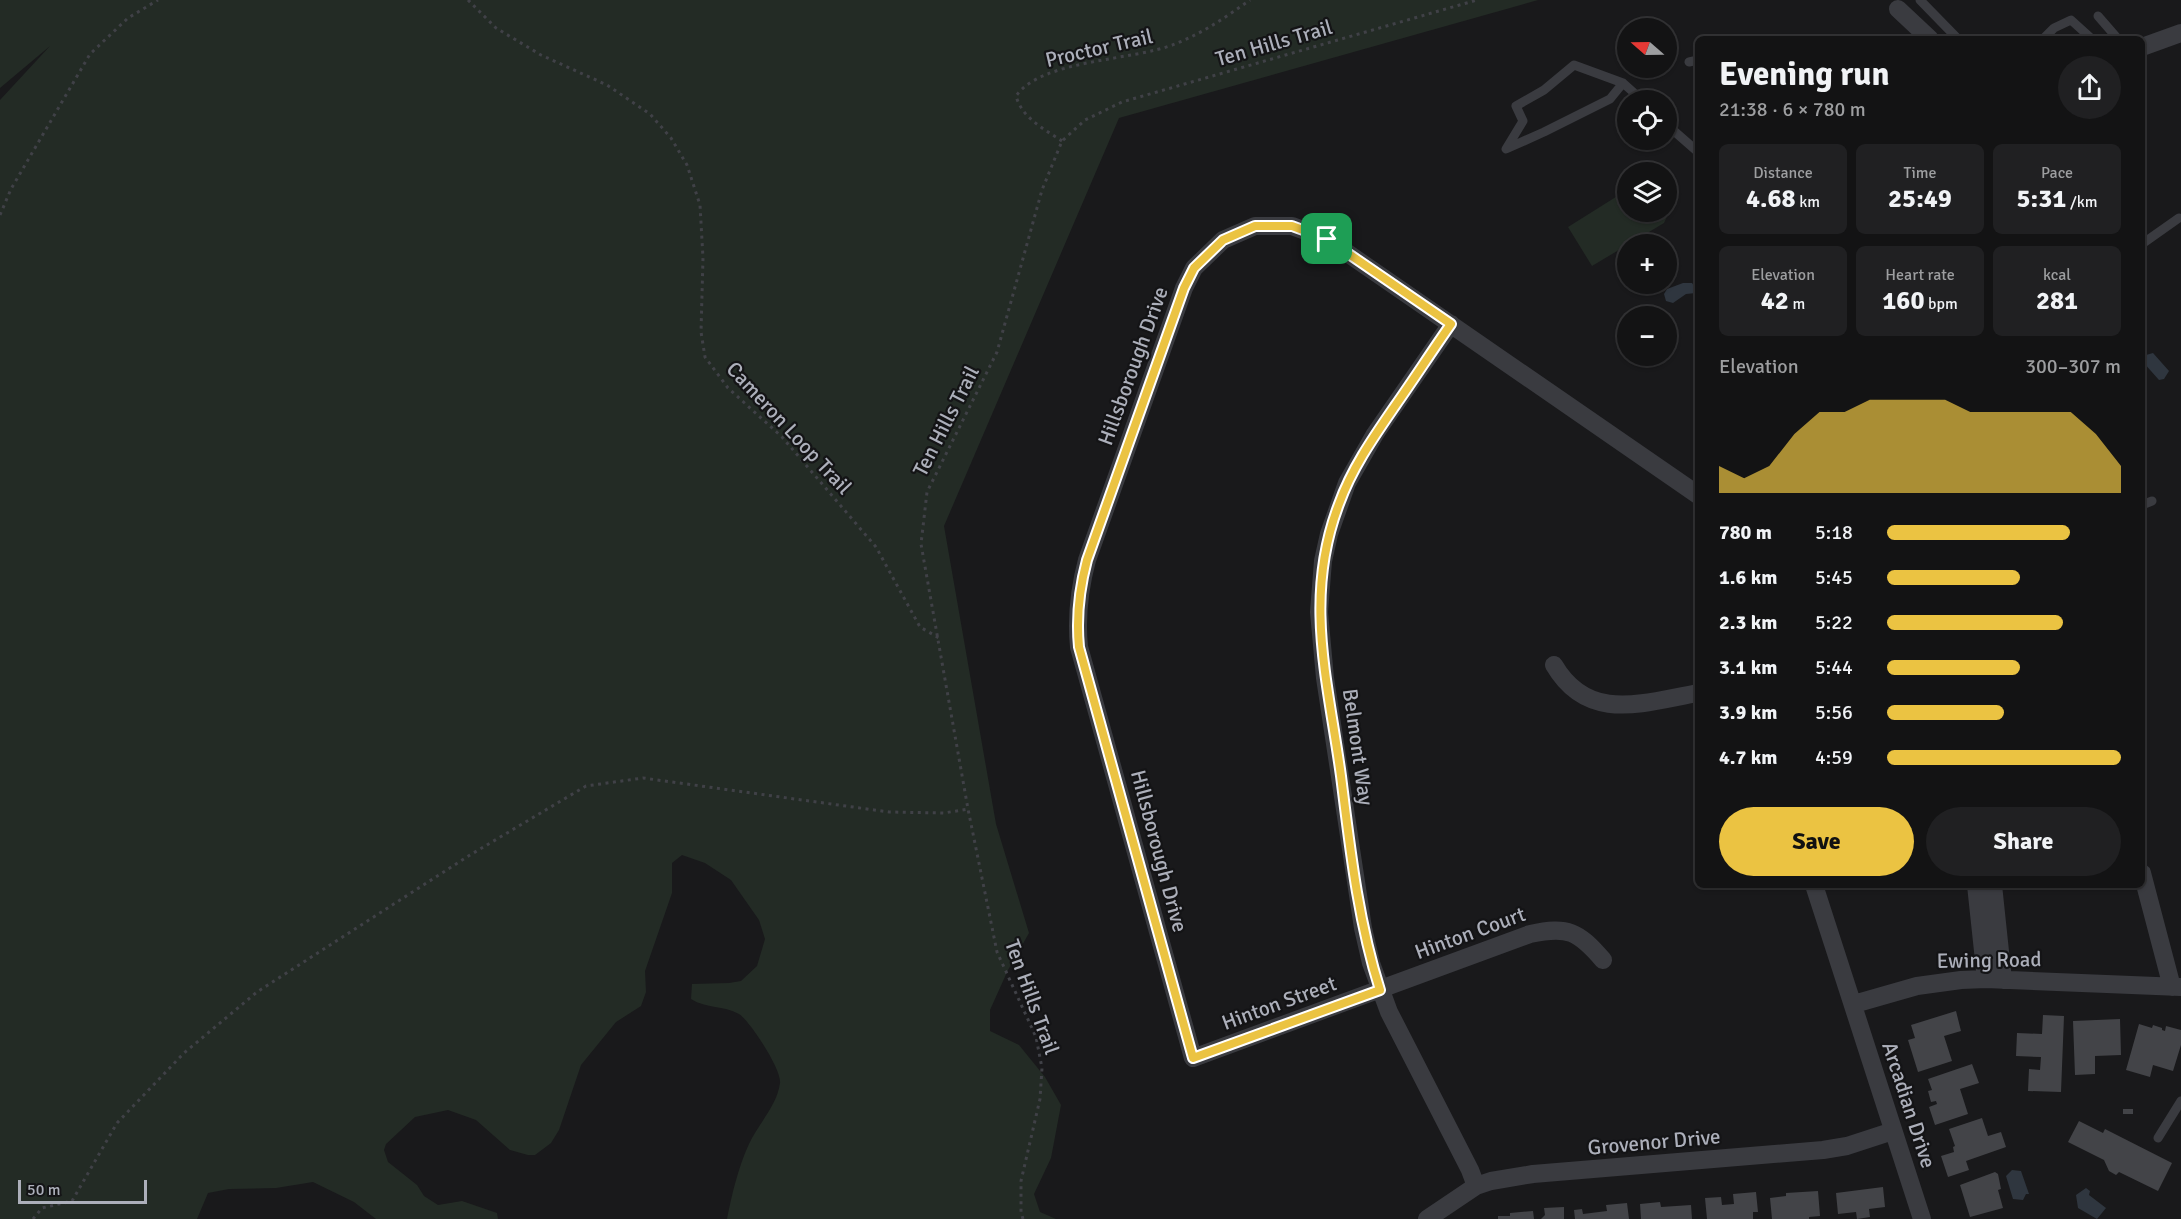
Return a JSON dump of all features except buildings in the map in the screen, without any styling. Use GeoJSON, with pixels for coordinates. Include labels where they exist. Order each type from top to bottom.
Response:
{"type":"FeatureCollection","features":[{"type":"Feature","properties":{"kind":"street"},"geometry":{"type":"LineString","coordinates":[[1898,9],[1926,36]]}},
{"type":"Feature","properties":{"kind":"street"},"geometry":{"type":"LineString","coordinates":[[2145,46],[2181,34]]}},
{"type":"Feature","properties":{"kind":"street","name":"Hillsborough Drive"},"geometry":{"type":"LineString","coordinates":[[1193,1058],[1079,647],[1078,606],[1087,560],[1184,288],[1194,268],[1223,240],[1255,226],[1292,226],[1327,239],[1695,493]]}},
{"type":"Feature","properties":{"kind":"street","name":"Belmont Way"},"geometry":{"type":"LineString","coordinates":[[1451,324],[1375,434],[1351,475],[1329,534],[1320,585],[1320,636],[1363,928],[1380,990],[1476,1186]]}},
{"type":"Feature","properties":{"kind":"street"},"geometry":{"type":"LineString","coordinates":[[1554,665],[1573,690],[1588,699],[1603,704],[1636,704],[1695,694]]}},
{"type":"Feature","properties":{"kind":"street"},"geometry":{"type":"LineString","coordinates":[[2145,883],[2176,987]]}},
{"type":"Feature","properties":{"kind":"street"},"geometry":{"type":"LineString","coordinates":[[1815,888],[1854,1004]]}},
{"type":"Feature","properties":{"kind":"street"},"geometry":{"type":"LineString","coordinates":[[1977,888],[1995,979]]}},
{"type":"Feature","properties":{"kind":"street"},"geometry":{"type":"LineString","coordinates":[[1993,888],[1995,979]]}},
{"type":"Feature","properties":{"kind":"street","name":"Hinton Court"},"geometry":{"type":"LineString","coordinates":[[1380,990],[1515,939],[1546,931],[1560,930],[1575,934],[1588,943],[1603,960]]}},
{"type":"Feature","properties":{"kind":"street","name":"Ewing Road"},"geometry":{"type":"LineString","coordinates":[[1854,1004],[1917,986],[1961,980],[1995,979],[2176,987]]}},
{"type":"Feature","properties":{"kind":"street","name":"Hinton Street"},"geometry":{"type":"LineString","coordinates":[[1193,1058],[1380,990]]}},
{"type":"Feature","properties":{"kind":"street","name":"Arcadian Drive"},"geometry":{"type":"LineString","coordinates":[[1854,1004],[1922,1219]]}},
{"type":"Feature","properties":{"kind":"street","name":"Grovenor Drive"},"geometry":{"type":"LineString","coordinates":[[1427,1219],[1476,1186],[1491,1180],[1533,1174],[1823,1150],[1847,1146],[1893,1131]]}},
{"type":"Feature","properties":{"kind":"lane"},"geometry":{"type":"LineString","coordinates":[[1920,0],[1955,36]]}},
{"type":"Feature","properties":{"kind":"lane"},"geometry":{"type":"LineString","coordinates":[[2098,16],[2115,36]]}},
{"type":"Feature","properties":{"kind":"lane"},"geometry":{"type":"LineString","coordinates":[[2046,36],[2054,27],[2071,20],[2088,36]]}},
{"type":"Feature","properties":{"kind":"lane"},"geometry":{"type":"LineString","coordinates":[[1623,83],[1610,99],[1506,149],[1523,121],[1516,106],[1544,90],[1574,65],[1623,83],[1630,90]]}},
{"type":"Feature","properties":{"kind":"lane"},"geometry":{"type":"LineString","coordinates":[[1677,134],[1695,149]]}},
{"type":"Feature","properties":{"kind":"lane"},"geometry":{"type":"LineString","coordinates":[[2145,242],[2179,218]]}},
{"type":"Feature","properties":{"kind":"lane"},"geometry":{"type":"LineString","coordinates":[[2145,504],[2152,501]]}},
{"type":"Feature","properties":{"kind":"lane"},"geometry":{"type":"LineString","coordinates":[[2158,1138],[2181,1101]]}},
{"type":"Feature","properties":{"kind":"path"},"geometry":{"type":"LineString","coordinates":[[0,215],[11,189],[90,54],[128,18],[158,0]]}},
{"type":"Feature","properties":{"kind":"path","name":"Cameron Loop Trail"},"geometry":{"type":"LineString","coordinates":[[468,0],[496,28],[541,55],[607,85],[650,114],[671,138],[687,165],[700,205],[703,258],[701,332],[705,357],[728,388],[782,437],[876,547],[920,627],[940,639]]}},
{"type":"Feature","properties":{"kind":"path","name":"Proctor Trail"},"geometry":{"type":"LineString","coordinates":[[1062,141],[1028,118],[1019,108],[1016,96],[1023,86],[1037,78],[1068,67],[1144,54],[1174,45],[1207,30],[1250,0]]}},
{"type":"Feature","properties":{"kind":"path","name":"Ten Hills Trail"},"geometry":{"type":"LineString","coordinates":[[1023,1219],[1021,1181],[1040,1099],[1042,1068],[1036,1037],[997,952],[968,808],[940,639],[921,544],[927,492],[997,352],[1042,190],[1062,141],[1085,120],[1122,102],[1477,0]]}},
{"type":"Feature","properties":{"kind":"path"},"geometry":{"type":"LineString","coordinates":[[33,1219],[42,1208],[72,1201],[117,1122],[184,1053],[257,992],[470,855],[586,786],[643,778],[889,812],[944,813],[968,808]]}},
{"type":"Feature","properties":{"kind":"shaded area"},"geometry":{"type":"Polygon","coordinates":[[[0,0],[1538,0],[1119,118],[944,526],[996,824],[1029,933],[1008,970],[990,1010],[990,1031],[1019,1045],[1045,1077],[1061,1105],[1051,1158],[1034,1194],[1040,1212],[1056,1219],[727,1219],[733,1191],[749,1144],[767,1115],[780,1083],[776,1068],[764,1046],[744,1018],[733,1011],[691,999],[692,984],[741,981],[757,966],[765,939],[759,920],[731,880],[705,863],[682,855],[672,863],[672,893],[645,971],[646,992],[641,1006],[616,1022],[581,1065],[559,1130],[551,1143],[535,1155],[510,1150],[476,1120],[448,1110],[415,1117],[386,1144],[384,1150],[388,1162],[417,1185],[424,1196],[438,1205],[462,1201],[497,1213],[498,1219],[376,1219],[354,1202],[313,1182],[276,1188],[229,1189],[208,1193],[197,1219],[0,1219],[0,100],[50,46],[0,88],[0,0]]]}},
{"type":"Feature","properties":{"kind":"shaded area"},"geometry":{"type":"Polygon","coordinates":[[[1617,196],[1617,222],[1664,222],[1646,234],[1617,234],[1617,251],[1592,266],[1568,227],[1617,196]]]}},
{"type":"Feature","properties":{"kind":"shaded area"},"geometry":{"type":"Polygon","coordinates":[[[1692,283],[1695,287],[1695,293],[1686,294],[1673,303],[1666,301],[1664,294],[1677,294],[1677,285],[1692,283]]]}},
{"type":"Feature","properties":{"kind":"shaded area"},"geometry":{"type":"Polygon","coordinates":[[[2153,353],[2169,371],[2164,379],[2159,380],[2145,364],[2146,355],[2153,353]]]}},
{"type":"Feature","properties":{"kind":"shaded area"},"geometry":{"type":"Polygon","coordinates":[[[2012,1170],[2021,1171],[2029,1194],[2026,1194],[2023,1200],[2013,1199],[2006,1176],[2012,1170]]]}},
{"type":"Feature","properties":{"kind":"shaded area"},"geometry":{"type":"Polygon","coordinates":[[[2086,1188],[2090,1191],[2089,1195],[2106,1208],[2097,1219],[2078,1208],[2076,1195],[2086,1188]]]}},
{"type":"Feature","properties":{"kind":"route"},"geometry":{"type":"LineString","coordinates":[[1255,226],[1292,226],[1327,239],[1451,324],[1359,459],[1347,483],[1329,534],[1320,585],[1320,636],[1325,678],[1363,928],[1380,990],[1193,1058],[1079,647],[1077,626],[1081,584],[1087,560],[1184,288],[1194,268],[1223,240],[1255,226]]}}]}
